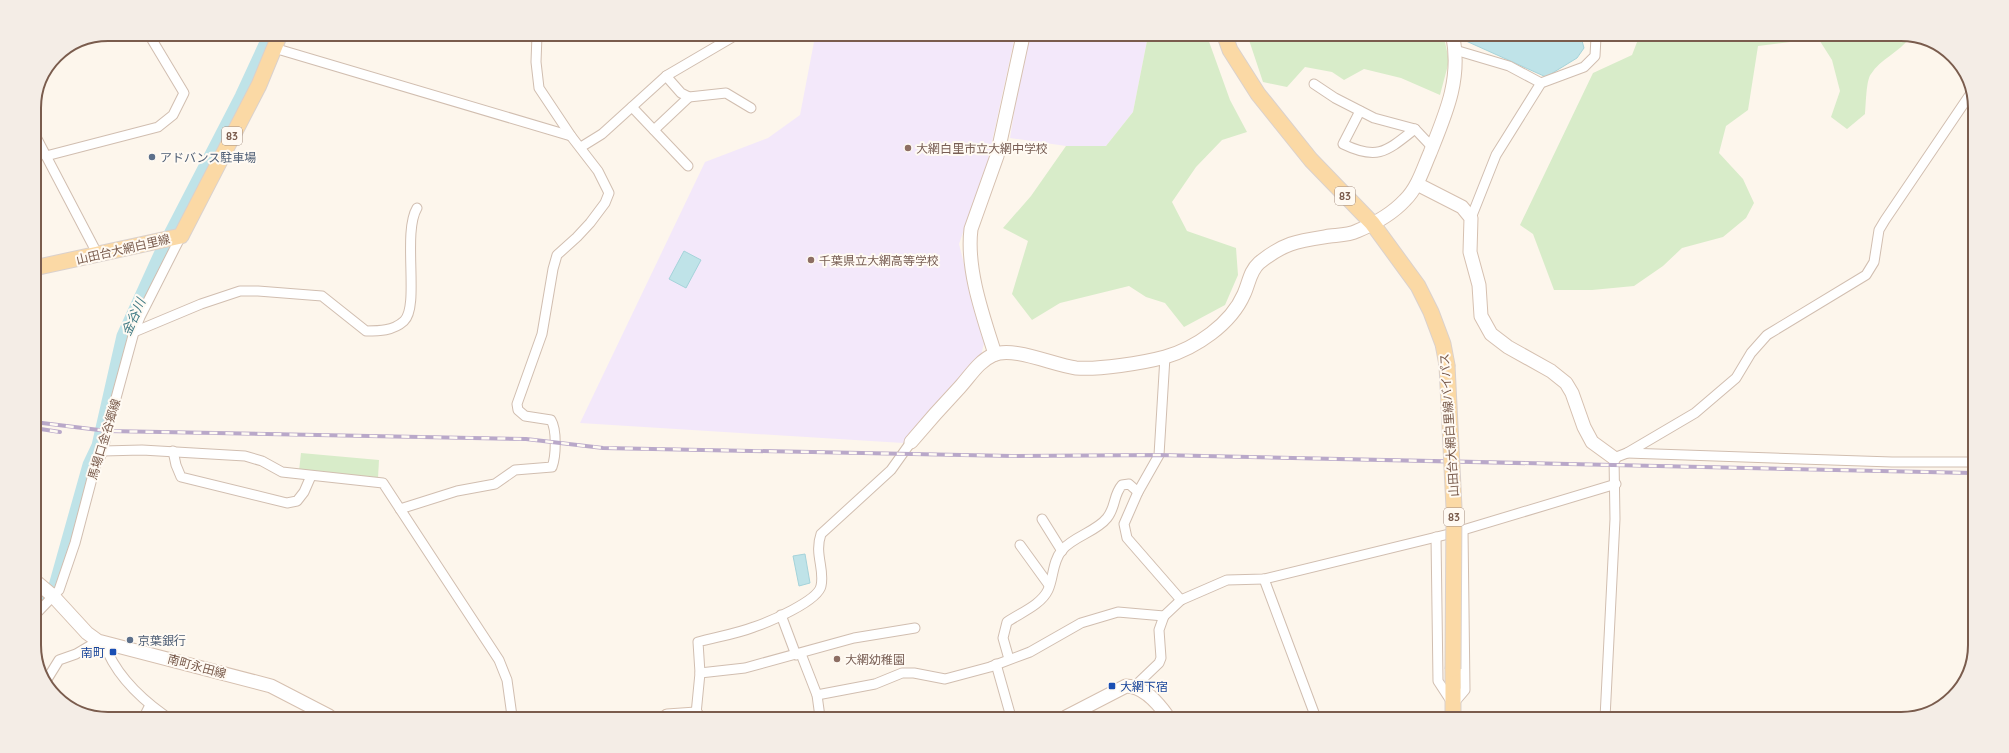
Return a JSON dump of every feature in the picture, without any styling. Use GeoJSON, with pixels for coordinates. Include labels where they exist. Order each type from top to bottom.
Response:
{"type":"FeatureCollection","features":[{"type":"Feature","properties":{"kind":"main road","name":"山田台大網白里線"},"geometry":{"type":"LineString","coordinates":[[41,267],[181,236],[259,85],[277,41]]}},
{"type":"Feature","properties":{"kind":"main road","name":"山田台大網白里線バイパス"},"geometry":{"type":"LineString","coordinates":[[1227,41],[1230,50],[1258,94],[1311,160],[1372,224],[1418,286],[1427,301],[1443,344],[1446,365],[1454,508],[1453,711]]}},
{"type":"Feature","properties":{"kind":"street"},"geometry":{"type":"LineString","coordinates":[[46,156],[158,127],[173,115],[184,93],[153,41]]}},
{"type":"Feature","properties":{"kind":"street"},"geometry":{"type":"LineString","coordinates":[[277,41],[572,136]]}},
{"type":"Feature","properties":{"kind":"street"},"geometry":{"type":"LineString","coordinates":[[400,508],[457,491],[495,484],[515,470],[552,467],[555,460],[554,426],[550,420],[525,416],[518,410],[517,404],[542,334],[553,269],[557,255],[577,238],[590,223],[605,203],[609,193],[604,179],[539,88],[536,62],[538,41]]}},
{"type":"Feature","properties":{"kind":"street"},"geometry":{"type":"LineString","coordinates":[[581,147],[602,134],[666,76],[726,41]]}},
{"type":"Feature","properties":{"kind":"street"},"geometry":{"type":"LineString","coordinates":[[994,354],[981,310],[972,263],[970,237],[971,229],[997,156],[1022,41]]}},
{"type":"Feature","properties":{"kind":"street"},"geometry":{"type":"LineString","coordinates":[[696,712],[700,673],[698,642],[754,627],[781,615],[818,593],[821,586],[818,544],[821,534],[891,470],[911,442],[978,366],[994,354],[1015,353],[1055,365],[1078,368],[1102,367],[1166,357],[1192,346],[1210,334],[1230,316],[1244,295],[1250,277],[1257,265],[1282,247],[1302,240],[1355,232],[1392,212],[1406,199],[1417,184],[1449,106],[1454,82],[1455,50],[1454,41]]}},
{"type":"Feature","properties":{"kind":"street"},"geometry":{"type":"LineString","coordinates":[[1596,41],[1595,56],[1584,67],[1541,83],[1496,154],[1471,218],[1470,252],[1479,285],[1481,316],[1491,334],[1508,347],[1551,371],[1566,383],[1572,393],[1584,427],[1592,442],[1614,458],[1616,484],[1605,712]]}},
{"type":"Feature","properties":{"kind":"street"},"geometry":{"type":"LineString","coordinates":[[1455,50],[1509,66],[1541,83]]}},
{"type":"Feature","properties":{"kind":"street"},"geometry":{"type":"LineString","coordinates":[[666,76],[681,93],[689,97],[726,93],[751,108]]}},
{"type":"Feature","properties":{"kind":"street"},"geometry":{"type":"LineString","coordinates":[[1314,84],[1374,118],[1415,129],[1432,147]]}},
{"type":"Feature","properties":{"kind":"street"},"geometry":{"type":"LineString","coordinates":[[654,130],[689,97]]}},
{"type":"Feature","properties":{"kind":"street"},"geometry":{"type":"LineString","coordinates":[[1614,458],[1627,453],[1695,413],[1736,378],[1751,353],[1767,335],[1866,275],[1874,262],[1879,230],[1967,98]]}},
{"type":"Feature","properties":{"kind":"street"},"geometry":{"type":"LineString","coordinates":[[632,107],[688,166]]}},
{"type":"Feature","properties":{"kind":"street"},"geometry":{"type":"LineString","coordinates":[[1360,111],[1343,144],[1355,150],[1377,154],[1395,145],[1415,129]]}},
{"type":"Feature","properties":{"kind":"street"},"geometry":{"type":"LineString","coordinates":[[41,146],[98,255]]}},
{"type":"Feature","properties":{"kind":"street"},"geometry":{"type":"LineString","coordinates":[[1417,184],[1462,207],[1471,218]]}},
{"type":"Feature","properties":{"kind":"street"},"geometry":{"type":"LineString","coordinates":[[134,332],[201,304],[240,291],[322,296],[366,332],[380,331],[396,327],[405,320],[410,308],[410,232],[416,208]]}},
{"type":"Feature","properties":{"kind":"street","name":"馬場口金谷郷線"},"geometry":{"type":"LineString","coordinates":[[41,609],[59,590],[73,550],[95,467],[103,451],[134,332],[140,317],[181,236]]}},
{"type":"Feature","properties":{"kind":"street"},"geometry":{"type":"LineString","coordinates":[[1166,357],[1159,456],[1138,492],[1124,524],[1127,538],[1181,600]]}},
{"type":"Feature","properties":{"kind":"street"},"geometry":{"type":"LineString","coordinates":[[103,451],[174,451],[245,456],[262,461],[282,472],[383,483],[499,660],[507,680],[511,712]]}},
{"type":"Feature","properties":{"kind":"street"},"geometry":{"type":"LineString","coordinates":[[174,451],[176,465],[181,477],[287,503],[297,501],[304,492],[311,476]]}},
{"type":"Feature","properties":{"kind":"street"},"geometry":{"type":"LineString","coordinates":[[1627,453],[1892,462],[1968,462]]}},
{"type":"Feature","properties":{"kind":"street"},"geometry":{"type":"LineString","coordinates":[[1009,660],[1003,638],[1007,622],[1040,601],[1048,590],[1055,562],[1062,551],[1107,519],[1115,505],[1116,491],[1122,485],[1129,484],[1138,492]]}},
{"type":"Feature","properties":{"kind":"street"},"geometry":{"type":"LineString","coordinates":[[1135,686],[1159,663],[1161,658],[1159,630],[1164,616],[1181,600],[1227,580],[1264,579],[1436,538],[1616,484]]}},
{"type":"Feature","properties":{"kind":"street"},"geometry":{"type":"LineString","coordinates":[[1042,520],[1062,551]]}},
{"type":"Feature","properties":{"kind":"street"},"geometry":{"type":"LineString","coordinates":[[1453,711],[1465,690],[1463,530]]}},
{"type":"Feature","properties":{"kind":"street"},"geometry":{"type":"LineString","coordinates":[[1436,538],[1438,681],[1453,711]]}},
{"type":"Feature","properties":{"kind":"street"},"geometry":{"type":"LineString","coordinates":[[1020,545],[1049,585]]}},
{"type":"Feature","properties":{"kind":"street"},"geometry":{"type":"LineString","coordinates":[[1264,579],[1314,712]]}},
{"type":"Feature","properties":{"kind":"street","name":"南町永田線"},"geometry":{"type":"LineString","coordinates":[[41,586],[53,596],[87,633],[101,642],[271,686],[321,712]]}},
{"type":"Feature","properties":{"kind":"street"},"geometry":{"type":"LineString","coordinates":[[817,695],[874,684],[902,673],[914,673],[945,679],[1009,660],[1030,652],[1081,623],[1118,612],[1164,616]]}},
{"type":"Feature","properties":{"kind":"street"},"geometry":{"type":"LineString","coordinates":[[781,615],[817,695],[819,712]]}},
{"type":"Feature","properties":{"kind":"street"},"geometry":{"type":"LineString","coordinates":[[700,673],[745,668],[854,638],[916,628]]}},
{"type":"Feature","properties":{"kind":"street"},"geometry":{"type":"LineString","coordinates":[[49,676],[59,660],[101,642],[121,673],[150,705],[160,712]]}},
{"type":"Feature","properties":{"kind":"street"},"geometry":{"type":"LineString","coordinates":[[996,664],[1010,712]]}},
{"type":"Feature","properties":{"kind":"street"},"geometry":{"type":"LineString","coordinates":[[1076,712],[1126,686],[1135,686],[1144,691],[1163,712]]}},
{"type":"Feature","properties":{"kind":"street"},"geometry":{"type":"LineString","coordinates":[[146,712],[150,705]]}},
{"type":"Feature","properties":{"kind":"shaded area","name":"千葉県立大網高等学校"},"geometry":{"type":"Polygon","coordinates":[[[1014,41],[987,165],[959,244],[984,343],[981,356],[903,443],[580,423],[705,162],[768,138],[800,115],[814,42],[1014,41]]]}},
{"type":"Feature","properties":{"kind":"shaded area"},"geometry":{"type":"Polygon","coordinates":[[[1025,41],[1147,41],[1133,112],[1106,146],[1066,146],[1010,138],[1025,41]]]}},
{"type":"Feature","properties":{"kind":"green space"},"geometry":{"type":"Polygon","coordinates":[[[1147,41],[1209,41],[1230,100],[1247,132],[1222,140],[1196,167],[1172,202],[1187,231],[1236,248],[1238,275],[1225,305],[1184,327],[1165,303],[1146,297],[1129,286],[1060,303],[1032,320],[1012,294],[1028,241],[1003,228],[1031,196],[1066,146],[1106,146],[1133,112],[1147,41]]]}},
{"type":"Feature","properties":{"kind":"green space"},"geometry":{"type":"Polygon","coordinates":[[[1249,41],[1445,41],[1449,61],[1440,95],[1401,78],[1364,69],[1344,80],[1332,72],[1305,67],[1287,87],[1263,82],[1249,41]]]}},
{"type":"Feature","properties":{"kind":"green space"},"geometry":{"type":"Polygon","coordinates":[[[1637,41],[1799,41],[1758,46],[1748,110],[1726,126],[1719,153],[1743,179],[1754,203],[1746,218],[1723,237],[1682,248],[1663,266],[1634,286],[1592,290],[1554,290],[1533,234],[1520,225],[1593,73],[1632,55],[1637,41]]]}},
{"type":"Feature","properties":{"kind":"green space"},"geometry":{"type":"Polygon","coordinates":[[[1820,41],[1906,41],[1879,64],[1871,74],[1867,87],[1865,114],[1847,129],[1831,117],[1840,91],[1832,60],[1820,41]]]}},
{"type":"Feature","properties":{"kind":"green space"},"geometry":{"type":"Polygon","coordinates":[[[301,453],[379,460],[378,478],[299,471],[301,453]]]}},
{"type":"Feature","properties":{"kind":"water"},"geometry":{"type":"Polygon","coordinates":[[[1466,41],[1582,41],[1584,48],[1577,58],[1546,77],[1466,41]]]}},
{"type":"Feature","properties":{"kind":"water"},"geometry":{"type":"Polygon","coordinates":[[[684,251],[701,260],[686,288],[669,279],[684,251]]]}},
{"type":"Feature","properties":{"kind":"water"},"geometry":{"type":"Polygon","coordinates":[[[805,554],[810,583],[799,586],[793,556],[805,554]]]}},
{"type":"Feature","properties":{"kind":"waterway","name":"金谷川"},"geometry":{"type":"LineString","coordinates":[[41,603],[56,586],[90,465],[99,446],[124,336],[164,248],[242,97],[268,41]]}},
{"type":"Feature","properties":{"kind":"railway"},"geometry":{"type":"LineString","coordinates":[[41,423],[107,431],[526,439],[603,448],[1012,456],[1159,455],[1968,473]]}},
{"type":"Feature","properties":{"kind":"railway"},"geometry":{"type":"LineString","coordinates":[[41,429],[60,432]]}},
{"type":"Feature","properties":{"kind":"place","name":"大網白里市立大網中学校"},"geometry":{"type":"Point","coordinates":[908,148]}},
{"type":"Feature","properties":{"kind":"place","name":"アドバンス駐車場"},"geometry":{"type":"Point","coordinates":[152,157]}},
{"type":"Feature","properties":{"kind":"place","name":"千葉県立大網高等学校"},"geometry":{"type":"Point","coordinates":[811,260]}},
{"type":"Feature","properties":{"kind":"place","name":"京葉銀行"},"geometry":{"type":"Point","coordinates":[130,640]}},
{"type":"Feature","properties":{"kind":"place","name":"南町"},"geometry":{"type":"Point","coordinates":[113,652]}},
{"type":"Feature","properties":{"kind":"place","name":"大網幼稚園"},"geometry":{"type":"Point","coordinates":[837,659]}},
{"type":"Feature","properties":{"kind":"place","name":"大網下宿"},"geometry":{"type":"Point","coordinates":[1112,686]}}]}
